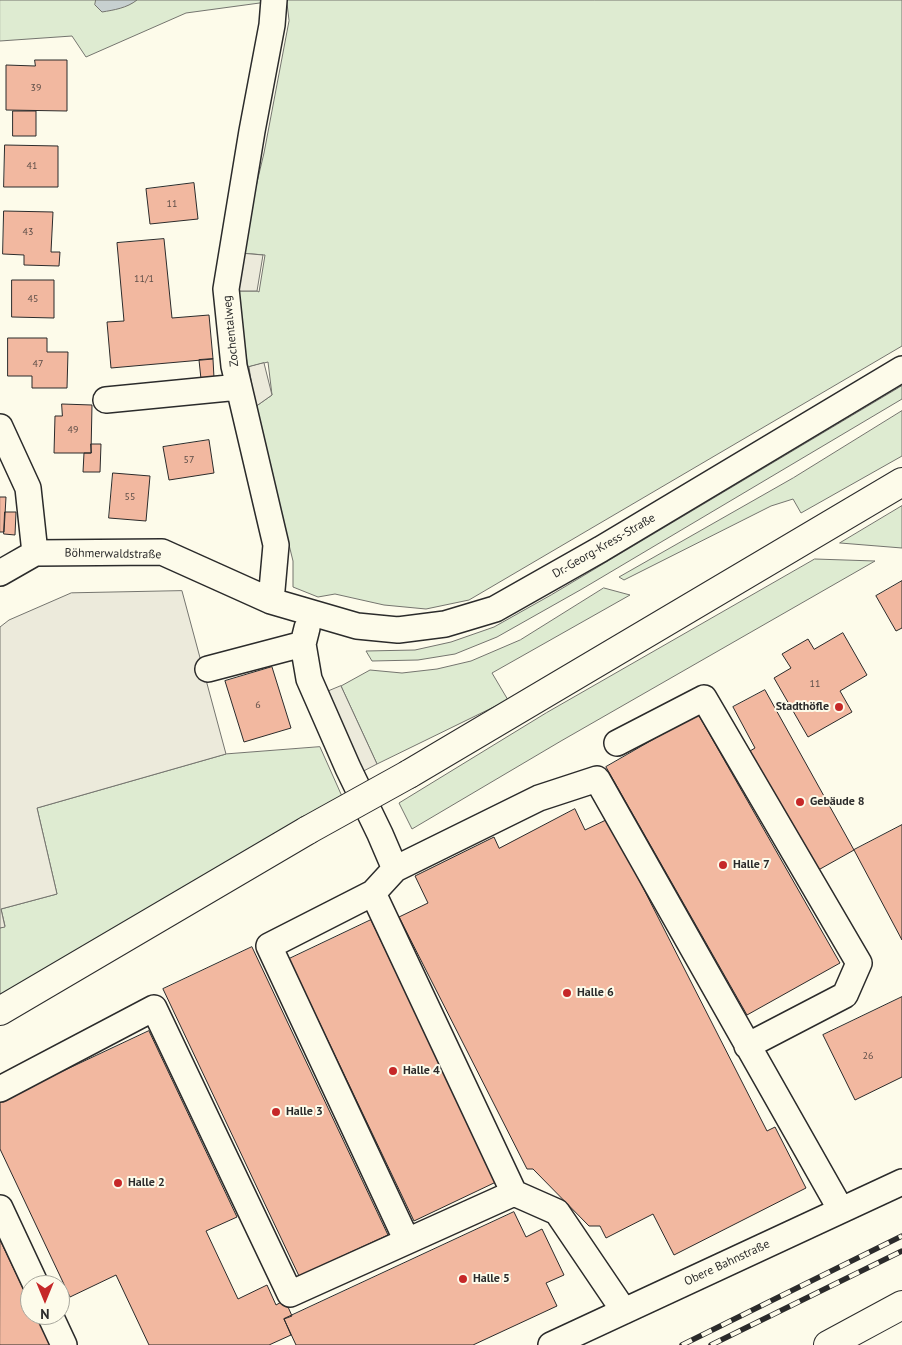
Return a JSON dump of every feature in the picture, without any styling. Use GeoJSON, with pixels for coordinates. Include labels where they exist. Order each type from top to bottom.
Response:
{"type":"FeatureCollection","features":[{"type":"Feature","properties":{"kind":"main road"},"geometry":{"type":"LineString","coordinates":[[0,1011],[308,830],[409,774],[902,482]]}},
{"type":"Feature","properties":{"kind":"main road"},"geometry":{"type":"LineString","coordinates":[[828,1345],[902,1305]]}},
{"type":"Feature","properties":{"kind":"street","name":"Zochentalweg"},"geometry":{"type":"LineString","coordinates":[[271,601],[276,545],[238,387],[226,289],[252,131],[272,26],[274,0]]}},
{"type":"Feature","properties":{"kind":"street","name":"Dr.-Georg-Kress-Straße"},"geometry":{"type":"LineString","coordinates":[[310,613],[357,626],[398,630],[445,624],[495,609],[601,549],[902,369]]}},
{"type":"Feature","properties":{"kind":"street"},"geometry":{"type":"LineString","coordinates":[[106,400],[238,387]]}},
{"type":"Feature","properties":{"kind":"street"},"geometry":{"type":"LineString","coordinates":[[0,427],[28,488],[35,552],[0,573]]}},
{"type":"Feature","properties":{"kind":"street","name":"Böhmerwaldstraße"},"geometry":{"type":"LineString","coordinates":[[35,552],[162,552],[271,601],[310,613]]}},
{"type":"Feature","properties":{"kind":"street"},"geometry":{"type":"LineString","coordinates":[[310,613],[304,644],[309,678],[395,869]]}},
{"type":"Feature","properties":{"kind":"street"},"geometry":{"type":"LineString","coordinates":[[208,669],[304,644]]}},
{"type":"Feature","properties":{"kind":"street"},"geometry":{"type":"LineString","coordinates":[[618,743],[704,698],[859,963],[845,995],[747,1046]]}},
{"type":"Feature","properties":{"kind":"street"},"geometry":{"type":"LineString","coordinates":[[407,1241],[268,946],[374,893],[395,869],[539,798],[597,779],[841,1210]]}},
{"type":"Feature","properties":{"kind":"street"},"geometry":{"type":"LineString","coordinates":[[374,893],[514,1193],[557,1212],[624,1311]]}},
{"type":"Feature","properties":{"kind":"street"},"geometry":{"type":"LineString","coordinates":[[0,1089],[154,1008],[290,1294],[514,1193]]}},
{"type":"Feature","properties":{"kind":"street","name":"Obere Bahnstraße"},"geometry":{"type":"LineString","coordinates":[[551,1345],[902,1182]]}},
{"type":"Feature","properties":{"kind":"street"},"geometry":{"type":"LineString","coordinates":[[0,1208],[31,1275]]}},
{"type":"Feature","properties":{"kind":"street"},"geometry":{"type":"LineString","coordinates":[[55,1325],[64,1345]]}},
{"type":"Feature","properties":{"kind":"green space"},"geometry":{"type":"Polygon","coordinates":[[[0,0],[267,0],[267,2],[186,13],[86,57],[72,36],[0,41],[0,0]]]}},
{"type":"Feature","properties":{"kind":"green space"},"geometry":{"type":"Polygon","coordinates":[[[287,0],[902,0],[902,346],[469,600],[426,609],[384,605],[335,594],[318,597],[293,587],[293,561],[255,407],[272,395],[268,362],[248,367],[238,291],[259,292],[265,255],[240,253],[264,153],[289,21],[287,0]]]}},
{"type":"Feature","properties":{"kind":"green space"},"geometry":{"type":"Polygon","coordinates":[[[902,386],[902,399],[582,589],[497,637],[455,654],[418,660],[372,661],[366,651],[415,650],[451,642],[494,627],[902,386]]]}},
{"type":"Feature","properties":{"kind":"green space"},"geometry":{"type":"Polygon","coordinates":[[[902,411],[902,456],[801,513],[793,499],[771,506],[624,580],[619,577],[793,478],[902,411]]]}},
{"type":"Feature","properties":{"kind":"green space"},"geometry":{"type":"Polygon","coordinates":[[[902,506],[902,548],[840,543],[902,506]]]}},
{"type":"Feature","properties":{"kind":"green space"},"geometry":{"type":"Polygon","coordinates":[[[815,559],[875,561],[561,741],[412,829],[399,803],[546,713],[815,559]]]}},
{"type":"Feature","properties":{"kind":"green space"},"geometry":{"type":"Polygon","coordinates":[[[604,588],[630,595],[492,673],[508,700],[377,764],[341,686],[370,670],[402,673],[437,669],[471,661],[520,640],[604,588]]]}},
{"type":"Feature","properties":{"kind":"green space"},"geometry":{"type":"Polygon","coordinates":[[[320,747],[345,803],[0,1005],[0,928],[5,926],[1,909],[57,894],[37,808],[226,754],[320,747]]]}},
{"type":"Feature","properties":{"kind":"shaded area"},"geometry":{"type":"Polygon","coordinates":[[[96,0],[137,0],[125,7],[102,12],[95,5],[96,0]]]}},
{"type":"Feature","properties":{"kind":"shaded area"},"geometry":{"type":"Polygon","coordinates":[[[240,253],[263,255],[257,291],[238,291],[240,253]]]}},
{"type":"Feature","properties":{"kind":"shaded area"},"geometry":{"type":"Polygon","coordinates":[[[264,363],[272,395],[255,407],[249,367],[264,363]]]}},
{"type":"Feature","properties":{"kind":"shaded area"},"geometry":{"type":"Polygon","coordinates":[[[182,591],[226,754],[37,808],[57,894],[1,909],[5,927],[0,928],[0,627],[9,620],[71,593],[182,591]]]}},
{"type":"Feature","properties":{"kind":"shaded area"},"geometry":{"type":"Polygon","coordinates":[[[341,686],[377,764],[354,776],[317,696],[341,686]]]}},
{"type":"Feature","properties":{"kind":"building"},"geometry":{"type":"Polygon","coordinates":[[[35,60],[67,60],[67,111],[6,110],[6,65],[35,66],[35,60]]]}},
{"type":"Feature","properties":{"kind":"building"},"geometry":{"type":"Polygon","coordinates":[[[13,111],[36,111],[36,136],[13,136],[13,111]]]}},
{"type":"Feature","properties":{"kind":"building"},"geometry":{"type":"Polygon","coordinates":[[[5,145],[58,146],[58,187],[4,187],[5,145]]]}},
{"type":"Feature","properties":{"kind":"building"},"geometry":{"type":"Polygon","coordinates":[[[194,183],[198,219],[150,224],[146,189],[194,183]]]}},
{"type":"Feature","properties":{"kind":"building"},"geometry":{"type":"Polygon","coordinates":[[[4,211],[53,212],[51,252],[60,252],[59,266],[24,265],[24,255],[3,254],[4,211]]]}},
{"type":"Feature","properties":{"kind":"building"},"geometry":{"type":"Polygon","coordinates":[[[164,239],[172,318],[209,315],[213,359],[111,368],[107,322],[124,321],[117,243],[164,239]]]}},
{"type":"Feature","properties":{"kind":"building"},"geometry":{"type":"Polygon","coordinates":[[[12,280],[54,280],[54,318],[12,317],[12,280]]]}},
{"type":"Feature","properties":{"kind":"building"},"geometry":{"type":"Polygon","coordinates":[[[8,338],[47,338],[47,352],[68,352],[67,388],[32,388],[32,376],[8,376],[8,338]]]}},
{"type":"Feature","properties":{"kind":"building"},"geometry":{"type":"Polygon","coordinates":[[[213,359],[214,378],[201,379],[199,360],[213,359]]]}},
{"type":"Feature","properties":{"kind":"building"},"geometry":{"type":"Polygon","coordinates":[[[62,404],[92,405],[91,453],[54,453],[55,416],[62,416],[62,404]]]}},
{"type":"Feature","properties":{"kind":"building"},"geometry":{"type":"Polygon","coordinates":[[[209,440],[214,473],[169,480],[163,447],[209,440]]]}},
{"type":"Feature","properties":{"kind":"building"},"geometry":{"type":"Polygon","coordinates":[[[91,444],[101,444],[100,472],[83,472],[84,453],[91,453],[91,444]]]}},
{"type":"Feature","properties":{"kind":"building"},"geometry":{"type":"Polygon","coordinates":[[[113,473],[150,476],[146,521],[109,518],[113,473]]]}},
{"type":"Feature","properties":{"kind":"building"},"geometry":{"type":"Polygon","coordinates":[[[0,497],[6,497],[4,532],[0,532],[0,497]]]}},
{"type":"Feature","properties":{"kind":"building"},"geometry":{"type":"Polygon","coordinates":[[[5,512],[16,512],[15,535],[4,534],[5,512]]]}},
{"type":"Feature","properties":{"kind":"building"},"geometry":{"type":"Polygon","coordinates":[[[902,581],[902,628],[896,631],[876,596],[902,581]]]}},
{"type":"Feature","properties":{"kind":"building"},"geometry":{"type":"Polygon","coordinates":[[[843,633],[867,675],[840,691],[852,712],[808,737],[774,678],[791,668],[782,654],[808,639],[814,649],[843,633]]]}},
{"type":"Feature","properties":{"kind":"building"},"geometry":{"type":"Polygon","coordinates":[[[272,667],[291,728],[244,742],[225,681],[272,667]]]}},
{"type":"Feature","properties":{"kind":"building","name":"Gebäude 8"},"geometry":{"type":"Polygon","coordinates":[[[765,690],[854,850],[813,873],[745,754],[755,748],[733,707],[765,690]]]}},
{"type":"Feature","properties":{"kind":"building","name":"Halle 7"},"geometry":{"type":"Polygon","coordinates":[[[698,714],[840,963],[747,1015],[606,767],[698,714]]]}},
{"type":"Feature","properties":{"kind":"building","name":"Halle 6"},"geometry":{"type":"Polygon","coordinates":[[[575,809],[585,830],[608,819],[767,1131],[775,1127],[806,1188],[674,1255],[653,1214],[606,1238],[600,1226],[589,1226],[533,1169],[527,1169],[399,917],[428,903],[415,876],[494,837],[499,848],[575,809]]]}},
{"type":"Feature","properties":{"kind":"building"},"geometry":{"type":"Polygon","coordinates":[[[902,825],[902,940],[854,850],[902,825]]]}},
{"type":"Feature","properties":{"kind":"building","name":"Halle 4"},"geometry":{"type":"Polygon","coordinates":[[[371,920],[496,1182],[414,1221],[289,959],[371,920]]]}},
{"type":"Feature","properties":{"kind":"building","name":"Halle 3"},"geometry":{"type":"Polygon","coordinates":[[[252,947],[388,1235],[299,1276],[163,989],[252,947]]]}},
{"type":"Feature","properties":{"kind":"building"},"geometry":{"type":"Polygon","coordinates":[[[902,997],[902,1077],[855,1100],[823,1035],[902,997]]]}},
{"type":"Feature","properties":{"kind":"building","name":"Halle 2"},"geometry":{"type":"Polygon","coordinates":[[[149,1031],[237,1217],[206,1231],[238,1299],[267,1285],[276,1305],[285,1300],[292,1316],[284,1319],[291,1335],[269,1345],[149,1345],[116,1275],[70,1297],[70,1275],[60,1275],[0,1149],[0,1101],[149,1031]]]}},
{"type":"Feature","properties":{"kind":"building","name":"Halle 5"},"geometry":{"type":"Polygon","coordinates":[[[514,1212],[526,1237],[542,1229],[564,1275],[546,1283],[557,1306],[473,1345],[296,1345],[284,1319],[514,1212]]]}},
{"type":"Feature","properties":{"kind":"building"},"geometry":{"type":"Polygon","coordinates":[[[0,1240],[20,1282],[20,1325],[41,1325],[50,1345],[0,1345],[0,1240]]]}},
{"type":"Feature","properties":{"kind":"railway"},"geometry":{"type":"LineString","coordinates":[[682,1345],[902,1236]]}},
{"type":"Feature","properties":{"kind":"railway"},"geometry":{"type":"LineString","coordinates":[[711,1345],[902,1251]]}},
{"type":"Feature","properties":{"kind":"place","name":"Stadthöfle"},"geometry":{"type":"Point","coordinates":[839,707]}},
{"type":"Feature","properties":{"kind":"place","name":"Gebäude 8"},"geometry":{"type":"Point","coordinates":[800,802]}},
{"type":"Feature","properties":{"kind":"place","name":"Halle 7"},"geometry":{"type":"Point","coordinates":[723,865]}},
{"type":"Feature","properties":{"kind":"place","name":"Halle 6"},"geometry":{"type":"Point","coordinates":[567,993]}},
{"type":"Feature","properties":{"kind":"place","name":"Halle 4"},"geometry":{"type":"Point","coordinates":[393,1071]}},
{"type":"Feature","properties":{"kind":"place","name":"Halle 3"},"geometry":{"type":"Point","coordinates":[276,1112]}},
{"type":"Feature","properties":{"kind":"place","name":"Halle 2"},"geometry":{"type":"Point","coordinates":[118,1183]}},
{"type":"Feature","properties":{"kind":"place","name":"Halle 5"},"geometry":{"type":"Point","coordinates":[463,1279]}}]}
